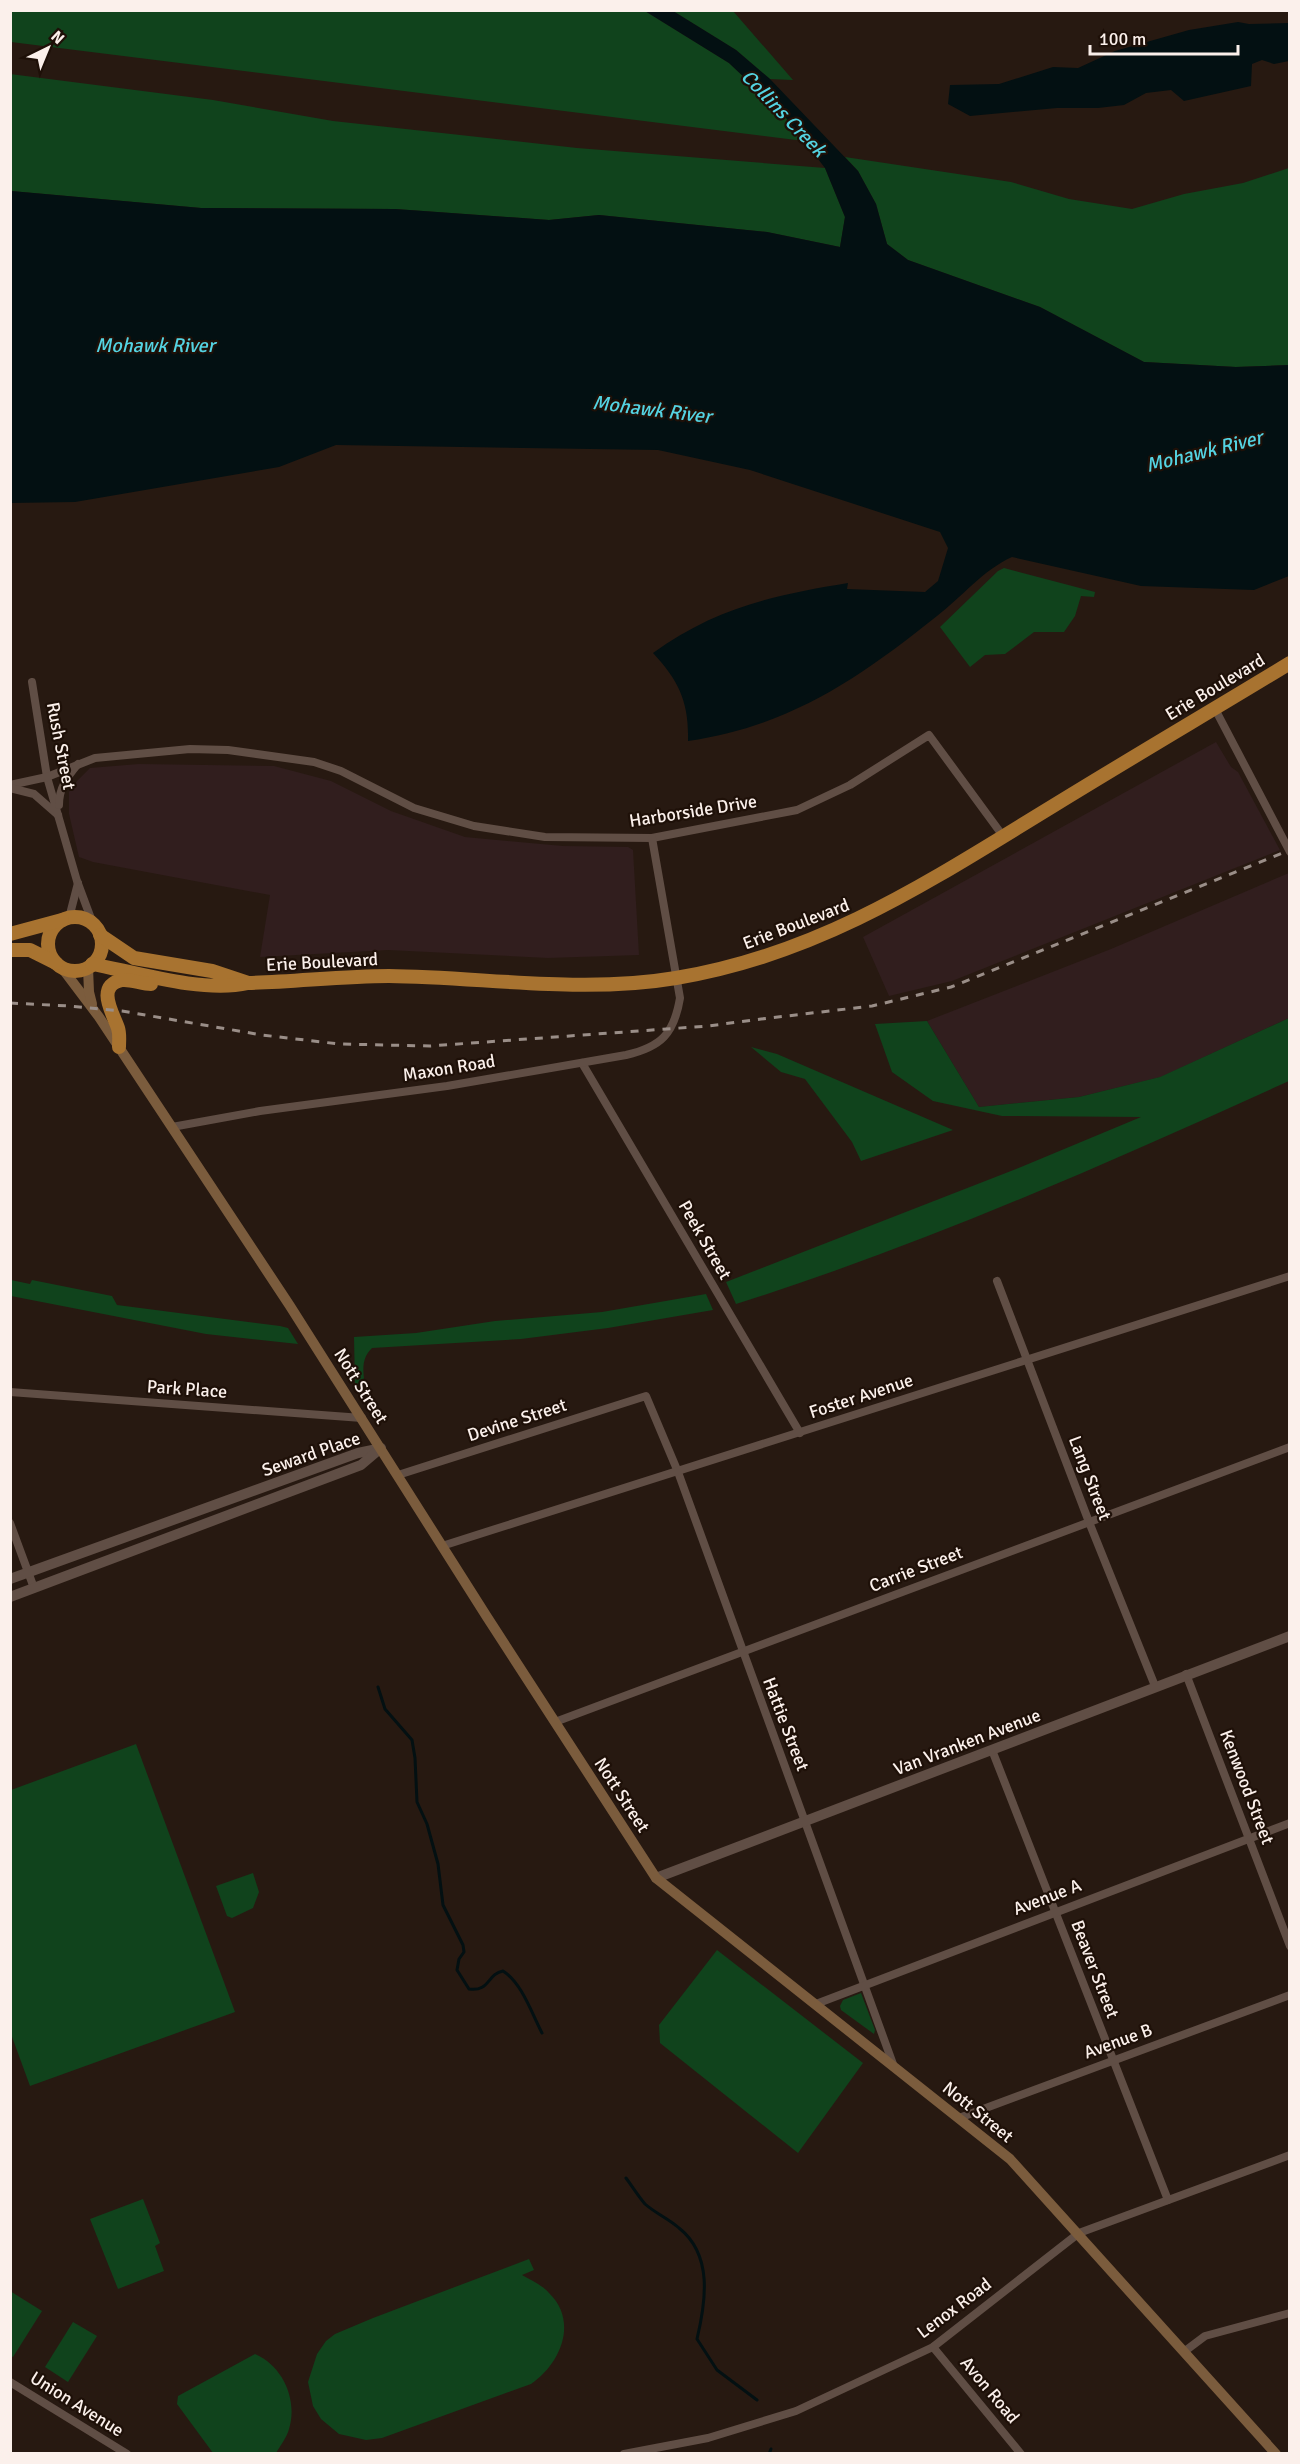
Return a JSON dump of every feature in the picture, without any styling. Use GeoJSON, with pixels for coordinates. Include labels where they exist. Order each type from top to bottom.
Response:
{"type":"FeatureCollection","features":[{"type":"Feature","properties":{"kind":"highway","name":"Erie Boulevard"},"geometry":{"type":"LineString","coordinates":[[90,966],[206,986],[229,987],[248,983],[389,976],[562,985],[644,983],[753,961],[825,935],[910,893],[1290,663]]}},
{"type":"Feature","properties":{"kind":"highway"},"geometry":{"type":"LineString","coordinates":[[10,934],[79,917],[97,930],[101,951],[90,966],[78,971],[59,965],[30,950],[10,950]]}},
{"type":"Feature","properties":{"kind":"highway"},"geometry":{"type":"LineString","coordinates":[[59,965],[49,950],[49,936],[52,929],[66,919]]}},
{"type":"Feature","properties":{"kind":"highway","name":"Erie Boulevard"},"geometry":{"type":"LineString","coordinates":[[97,930],[134,958],[212,971],[248,983]]}},
{"type":"Feature","properties":{"kind":"highway"},"geometry":{"type":"LineString","coordinates":[[119,1047],[119,1031],[106,998],[108,991],[114,984],[123,980],[150,984],[160,977]]}},
{"type":"Feature","properties":{"kind":"main road","name":"Nott Street"},"geometry":{"type":"LineString","coordinates":[[59,965],[99,1017],[172,1127],[362,1418],[656,1878],[1010,2159],[1276,2454]]}},
{"type":"Feature","properties":{"kind":"main road","name":"Nott Street"},"geometry":{"type":"LineString","coordinates":[[90,966],[90,999],[99,1017]]}},
{"type":"Feature","properties":{"kind":"street","name":"Rush Street"},"geometry":{"type":"LineString","coordinates":[[32,682],[47,777],[78,883],[97,930]]}},
{"type":"Feature","properties":{"kind":"street"},"geometry":{"type":"LineString","coordinates":[[1214,708],[1290,852]]}},
{"type":"Feature","properties":{"kind":"street","name":"Harborside Drive"},"geometry":{"type":"LineString","coordinates":[[10,787],[47,777],[95,758],[190,749],[228,750],[314,762],[341,771],[414,808],[474,826],[545,837],[652,838],[797,810],[850,785],[930,735],[1003,836]]}},
{"type":"Feature","properties":{"kind":"street","name":"Rush Street"},"geometry":{"type":"LineString","coordinates":[[58,815],[59,794],[65,780],[78,764]]}},
{"type":"Feature","properties":{"kind":"street"},"geometry":{"type":"LineString","coordinates":[[10,787],[34,794],[58,815]]}},
{"type":"Feature","properties":{"kind":"street","name":"Maxon Road"},"geometry":{"type":"LineString","coordinates":[[172,1127],[260,1111],[447,1086],[582,1063],[645,1051],[661,1042],[677,1018],[680,998],[652,838]]}},
{"type":"Feature","properties":{"kind":"street"},"geometry":{"type":"LineString","coordinates":[[66,919],[78,883]]}},
{"type":"Feature","properties":{"kind":"street","name":"Peek Street"},"geometry":{"type":"LineString","coordinates":[[582,1063],[800,1433]]}},
{"type":"Feature","properties":{"kind":"street","name":"Foster Avenue"},"geometry":{"type":"LineString","coordinates":[[442,1546],[1290,1276]]}},
{"type":"Feature","properties":{"kind":"street","name":"Lang Street"},"geometry":{"type":"LineString","coordinates":[[997,1281],[1089,1522],[1155,1686]]}},
{"type":"Feature","properties":{"kind":"street","name":"Park Place"},"geometry":{"type":"LineString","coordinates":[[10,1392],[362,1418]]}},
{"type":"Feature","properties":{"kind":"street","name":"Hattie Street"},"geometry":{"type":"LineString","coordinates":[[646,1396],[678,1472],[741,1652],[893,2064]]}},
{"type":"Feature","properties":{"kind":"street","name":"Devine Street"},"geometry":{"type":"LineString","coordinates":[[398,1475],[646,1396]]}},
{"type":"Feature","properties":{"kind":"street","name":"Carrie Street"},"geometry":{"type":"LineString","coordinates":[[555,1722],[1290,1447]]}},
{"type":"Feature","properties":{"kind":"street","name":"Seward Place"},"geometry":{"type":"LineString","coordinates":[[10,1580],[358,1453],[381,1448]]}},
{"type":"Feature","properties":{"kind":"street","name":"Seward Place"},"geometry":{"type":"LineString","coordinates":[[10,1597],[361,1465],[381,1448]]}},
{"type":"Feature","properties":{"kind":"street"},"geometry":{"type":"LineString","coordinates":[[10,1523],[34,1588]]}},
{"type":"Feature","properties":{"kind":"street","name":"Van Vranken Avenue"},"geometry":{"type":"LineString","coordinates":[[656,1878],[1290,1636]]}},
{"type":"Feature","properties":{"kind":"street","name":"Kenwood Street"},"geometry":{"type":"LineString","coordinates":[[1186,1674],[1290,1946]]}},
{"type":"Feature","properties":{"kind":"street","name":"Beaver Street"},"geometry":{"type":"LineString","coordinates":[[992,1750],[1168,2200]]}},
{"type":"Feature","properties":{"kind":"street","name":"Avenue A"},"geometry":{"type":"LineString","coordinates":[[816,2004],[1290,1823]]}},
{"type":"Feature","properties":{"kind":"street","name":"Avenue B"},"geometry":{"type":"LineString","coordinates":[[959,2118],[1290,1995]]}},
{"type":"Feature","properties":{"kind":"street","name":"Lenox Road"},"geometry":{"type":"LineString","coordinates":[[624,2454],[708,2438],[796,2412],[933,2347],[1079,2233],[1290,2155]]}},
{"type":"Feature","properties":{"kind":"street"},"geometry":{"type":"LineString","coordinates":[[1185,2351],[1204,2337],[1290,2313]]}},
{"type":"Feature","properties":{"kind":"street","name":"Avon Road"},"geometry":{"type":"LineString","coordinates":[[933,2347],[1021,2454]]}},
{"type":"Feature","properties":{"kind":"street","name":"Union Avenue"},"geometry":{"type":"LineString","coordinates":[[10,2382],[127,2454]]}},
{"type":"Feature","properties":{"kind":"shaded area"},"geometry":{"type":"Polygon","coordinates":[[[1216,742],[1231,767],[1238,772],[1280,850],[952,981],[889,996],[863,937],[1216,742]]]}},
{"type":"Feature","properties":{"kind":"shaded area"},"geometry":{"type":"Polygon","coordinates":[[[139,764],[274,766],[331,781],[391,811],[465,837],[563,846],[628,847],[633,850],[639,955],[548,958],[388,950],[260,957],[270,895],[93,862],[79,857],[69,814],[69,792],[90,768],[139,764]]]}},
{"type":"Feature","properties":{"kind":"shaded area"},"geometry":{"type":"Polygon","coordinates":[[[1289,873],[1289,1018],[1161,1077],[1079,1097],[979,1107],[927,1021],[1111,949],[1289,873]]]}},
{"type":"Feature","properties":{"kind":"green space"},"geometry":{"type":"Polygon","coordinates":[[[11,11],[645,11],[729,63],[783,114],[804,141],[11,42],[11,11]]]}},
{"type":"Feature","properties":{"kind":"green space"},"geometry":{"type":"Polygon","coordinates":[[[673,11],[733,11],[793,80],[770,79],[736,50],[673,11]]]}},
{"type":"Feature","properties":{"kind":"green space"},"geometry":{"type":"Polygon","coordinates":[[[10,74],[213,100],[333,121],[577,148],[825,168],[845,217],[840,247],[767,232],[599,215],[549,220],[395,209],[201,208],[11,191],[10,74]]]}},
{"type":"Feature","properties":{"kind":"green space"},"geometry":{"type":"Polygon","coordinates":[[[845,157],[1011,182],[1069,199],[1132,209],[1184,194],[1243,183],[1289,168],[1289,365],[1236,367],[1144,362],[1040,307],[908,260],[887,244],[876,204],[858,171],[845,157]]]}},
{"type":"Feature","properties":{"kind":"green space"},"geometry":{"type":"Polygon","coordinates":[[[1004,568],[1095,592],[1094,597],[1081,596],[1075,616],[1064,632],[1034,632],[1005,654],[985,655],[970,667],[940,627],[998,571],[1004,568]]]}},
{"type":"Feature","properties":{"kind":"green space"},"geometry":{"type":"Polygon","coordinates":[[[1289,1018],[1289,1081],[1085,1172],[947,1229],[807,1281],[736,1304],[726,1282],[1021,1167],[1141,1117],[1002,1116],[933,1101],[892,1072],[875,1024],[927,1021],[979,1107],[1079,1097],[1160,1077],[1289,1018]]]}},
{"type":"Feature","properties":{"kind":"green space"},"geometry":{"type":"Polygon","coordinates":[[[751,1047],[777,1054],[953,1130],[861,1161],[852,1142],[805,1079],[781,1072],[751,1047]]]}},
{"type":"Feature","properties":{"kind":"green space"},"geometry":{"type":"Polygon","coordinates":[[[11,1280],[30,1284],[32,1280],[112,1296],[117,1305],[280,1326],[288,1328],[298,1344],[206,1334],[11,1296],[11,1280]]]}},
{"type":"Feature","properties":{"kind":"green space"},"geometry":{"type":"Polygon","coordinates":[[[706,1294],[713,1310],[608,1328],[521,1339],[372,1348],[364,1363],[366,1393],[361,1396],[355,1387],[354,1337],[416,1333],[495,1321],[602,1312],[706,1294]]]}},
{"type":"Feature","properties":{"kind":"green space"},"geometry":{"type":"Polygon","coordinates":[[[136,1744],[235,2012],[30,2086],[11,2034],[11,1790],[136,1744]]]}},
{"type":"Feature","properties":{"kind":"green space"},"geometry":{"type":"Polygon","coordinates":[[[253,1873],[259,1892],[253,1908],[232,1918],[227,1916],[216,1886],[253,1873]]]}},
{"type":"Feature","properties":{"kind":"green space"},"geometry":{"type":"Polygon","coordinates":[[[717,1950],[863,2063],[798,2153],[660,2043],[659,2025],[717,1950]]]}},
{"type":"Feature","properties":{"kind":"green space"},"geometry":{"type":"Polygon","coordinates":[[[861,1993],[875,2030],[874,2034],[841,2010],[843,2000],[861,1993]]]}},
{"type":"Feature","properties":{"kind":"green space"},"geometry":{"type":"Polygon","coordinates":[[[143,2199],[160,2243],[155,2246],[164,2271],[118,2289],[90,2219],[143,2199]]]}},
{"type":"Feature","properties":{"kind":"green space"},"geometry":{"type":"Polygon","coordinates":[[[529,2259],[534,2270],[522,2275],[543,2288],[558,2304],[563,2317],[564,2329],[557,2354],[541,2376],[531,2384],[382,2438],[366,2440],[339,2434],[321,2419],[313,2406],[308,2382],[317,2354],[326,2341],[335,2334],[529,2259]]]}},
{"type":"Feature","properties":{"kind":"green space"},"geometry":{"type":"Polygon","coordinates":[[[10,2291],[42,2311],[13,2357],[10,2355],[10,2291]]]}},
{"type":"Feature","properties":{"kind":"green space"},"geometry":{"type":"Polygon","coordinates":[[[73,2322],[97,2336],[68,2382],[45,2367],[73,2322]]]}},
{"type":"Feature","properties":{"kind":"green space"},"geometry":{"type":"Polygon","coordinates":[[[255,2354],[265,2359],[273,2367],[286,2385],[291,2407],[288,2432],[276,2453],[213,2453],[177,2404],[178,2396],[255,2354]]]}},
{"type":"Feature","properties":{"kind":"water","name":"Mohawk River"},"geometry":{"type":"Polygon","coordinates":[[[645,11],[673,11],[736,50],[770,79],[858,171],[876,204],[887,244],[908,260],[1040,307],[1144,362],[1236,367],[1289,365],[1289,576],[1254,590],[1141,586],[1012,557],[982,576],[908,639],[821,696],[759,724],[725,734],[688,741],[687,715],[681,693],[670,673],[653,653],[722,614],[795,593],[848,583],[847,589],[925,592],[938,581],[948,548],[940,532],[750,470],[658,450],[336,445],[279,467],[75,502],[11,503],[11,191],[201,208],[395,209],[549,220],[599,215],[767,232],[840,247],[845,217],[825,168],[783,114],[729,63],[645,11]]]}},
{"type":"Feature","properties":{"kind":"water"},"geometry":{"type":"Polygon","coordinates":[[[1238,22],[1289,23],[1289,61],[1274,64],[1262,60],[1252,64],[1251,86],[1184,101],[1171,90],[1146,93],[1124,105],[970,116],[948,104],[950,85],[999,84],[1053,67],[1078,68],[1115,51],[1189,30],[1238,22]]]}},
{"type":"Feature","properties":{"kind":"waterway"},"geometry":{"type":"LineString","coordinates":[[378,1687],[385,1709],[412,1740],[417,1802],[427,1824],[438,1864],[443,1905],[463,1945],[464,1952],[459,1959],[457,1970],[469,1989],[481,1988],[503,1971],[510,1976],[521,1991],[542,2033]]}},
{"type":"Feature","properties":{"kind":"waterway"},"geometry":{"type":"LineString","coordinates":[[626,2178],[645,2204],[679,2228],[690,2239],[702,2265],[704,2279],[703,2309],[697,2339],[717,2370],[757,2400]]}},
{"type":"Feature","properties":{"kind":"waterway"},"geometry":{"type":"LineString","coordinates":[[769,2454],[771,2449]]}},
{"type":"Feature","properties":{"kind":"railway"},"geometry":{"type":"LineString","coordinates":[[10,1003],[122,1011],[262,1035],[339,1044],[430,1046],[708,1026],[872,1006],[951,987],[1290,850]]}},
{"type":"Feature","properties":{"kind":"water label","name":"Collins Creek"},"geometry":{"type":"Point","coordinates":[784,113]}}]}
